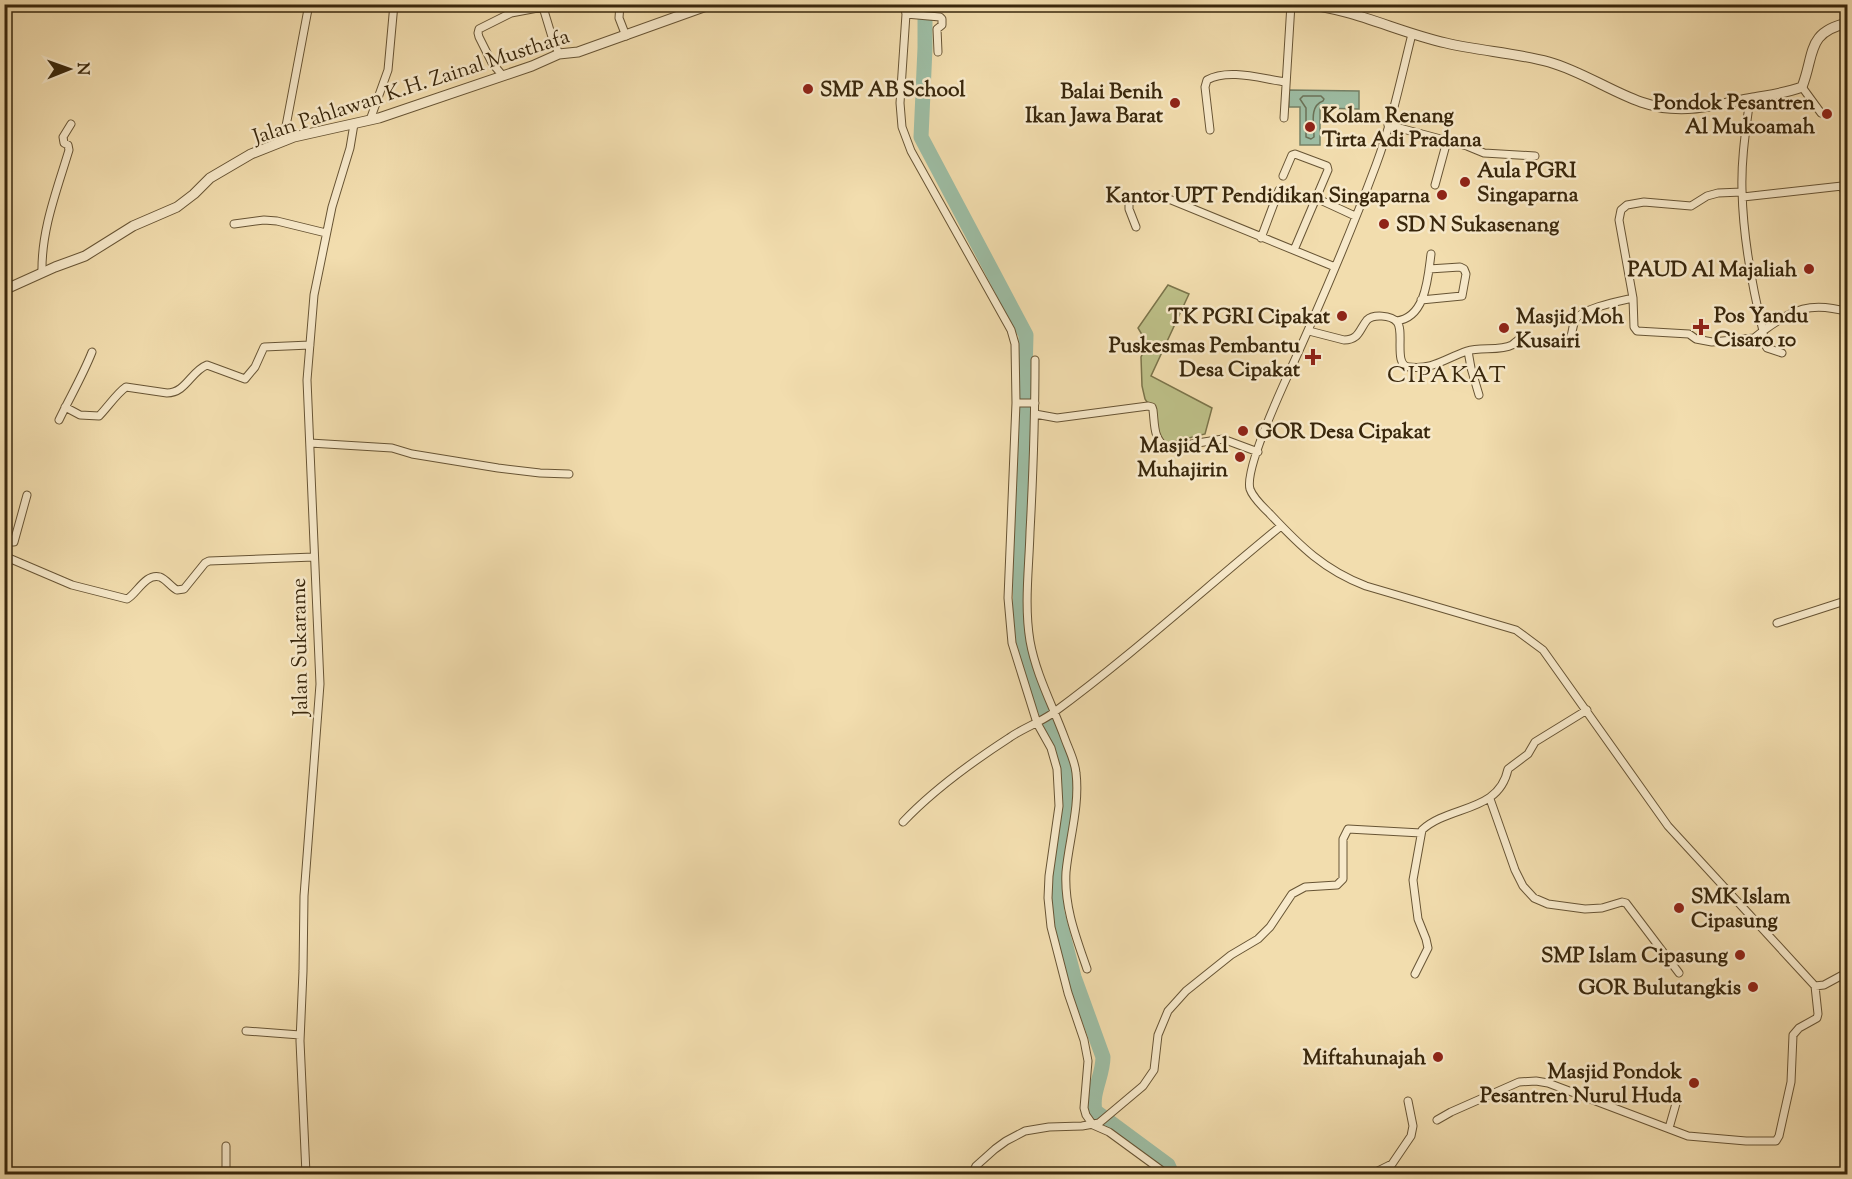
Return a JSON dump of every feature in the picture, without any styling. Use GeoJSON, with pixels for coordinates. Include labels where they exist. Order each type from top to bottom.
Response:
{"type":"FeatureCollection","features":[{"type":"Feature","properties":{"kind":"street"},"geometry":{"type":"LineString","coordinates":[[285,141],[309,4]]}},
{"type":"Feature","properties":{"kind":"street"},"geometry":{"type":"LineString","coordinates":[[370,120],[388,70],[394,4]]}},
{"type":"Feature","properties":{"kind":"street"},"geometry":{"type":"LineString","coordinates":[[620,4],[619,18],[626,36]]}},
{"type":"Feature","properties":{"kind":"street","name":"Jalan Pahlawan K.H. Zainal Musthafa"},"geometry":{"type":"LineString","coordinates":[[4,290],[85,256],[133,226],[177,207],[221,170],[251,154],[285,141],[370,120],[503,76],[559,54],[578,52],[626,36],[712,4]]}},
{"type":"Feature","properties":{"kind":"street"},"geometry":{"type":"LineString","coordinates":[[904,4],[906,14],[900,103],[902,127],[911,151],[1011,330],[1015,344],[1018,403],[1008,598],[1012,643],[1039,721],[1051,748],[1059,784],[1059,806],[1048,898],[1051,927],[1088,1061],[1084,1108],[1086,1115],[1096,1124],[1132,1148],[1163,1174]]}},
{"type":"Feature","properties":{"kind":"street"},"geometry":{"type":"LineString","coordinates":[[1284,118],[1290,4]]}},
{"type":"Feature","properties":{"kind":"street"},"geometry":{"type":"LineString","coordinates":[[1301,4],[1343,10],[1447,44],[1549,62],[1639,101],[1673,110],[1694,110],[1802,87]]}},
{"type":"Feature","properties":{"kind":"street"},"geometry":{"type":"LineString","coordinates":[[503,76],[492,63],[477,33],[479,29],[512,13],[542,6],[559,54]]}},
{"type":"Feature","properties":{"kind":"street"},"geometry":{"type":"LineString","coordinates":[[906,14],[942,19],[942,25],[937,29],[938,52]]}},
{"type":"Feature","properties":{"kind":"street"},"geometry":{"type":"LineString","coordinates":[[1802,87],[1816,40],[1823,32],[1848,22]]}},
{"type":"Feature","properties":{"kind":"street"},"geometry":{"type":"LineString","coordinates":[[1412,34],[1396,102],[1377,163],[1309,331],[1272,412],[1250,476],[1250,490],[1257,501],[1281,526],[1315,557],[1344,578],[1516,630],[1543,650],[1668,826],[1815,986],[1818,1014],[1817,1018],[1798,1028],[1793,1035],[1791,1082],[1779,1137],[1776,1141],[1694,1138],[1548,1083],[1536,1081],[1519,1082],[1437,1120]]}},
{"type":"Feature","properties":{"kind":"street"},"geometry":{"type":"LineString","coordinates":[[1210,130],[1205,87],[1207,80],[1215,75],[1240,74],[1286,82]]}},
{"type":"Feature","properties":{"kind":"street"},"geometry":{"type":"LineString","coordinates":[[1802,87],[1821,113]]}},
{"type":"Feature","properties":{"kind":"street"},"geometry":{"type":"LineString","coordinates":[[1750,98],[1744,144],[1742,194],[1749,258],[1764,343],[1767,348],[1782,353]]}},
{"type":"Feature","properties":{"kind":"street"},"geometry":{"type":"LineString","coordinates":[[42,273],[46,227],[69,150],[63,137],[71,124]]}},
{"type":"Feature","properties":{"kind":"street","name":"Jalan Sukarame"},"geometry":{"type":"LineString","coordinates":[[306,1174],[300,1035],[304,896],[320,684],[307,380],[314,295],[332,207],[350,148],[354,124]]}},
{"type":"Feature","properties":{"kind":"street"},"geometry":{"type":"LineString","coordinates":[[1388,125],[1484,153],[1535,156]]}},
{"type":"Feature","properties":{"kind":"street"},"geometry":{"type":"LineString","coordinates":[[1435,185],[1447,141]]}},
{"type":"Feature","properties":{"kind":"street"},"geometry":{"type":"LineString","coordinates":[[1283,176],[1292,155],[1295,154],[1327,166],[1328,170],[1294,250]]}},
{"type":"Feature","properties":{"kind":"street"},"geometry":{"type":"LineString","coordinates":[[1848,200],[1845,184],[1742,194],[1718,193],[1707,196],[1691,206],[1644,202],[1627,205],[1621,210],[1619,220],[1633,298],[1634,327],[1637,331],[1686,333],[1700,340],[1712,342],[1754,338],[1798,310],[1813,306],[1830,307],[1848,312]]}},
{"type":"Feature","properties":{"kind":"street"},"geometry":{"type":"LineString","coordinates":[[1262,238],[1279,190]]}},
{"type":"Feature","properties":{"kind":"street"},"geometry":{"type":"LineString","coordinates":[[1136,227],[1129,209],[1129,202],[1146,195],[1159,195],[1335,267]]}},
{"type":"Feature","properties":{"kind":"street"},"geometry":{"type":"LineString","coordinates":[[1316,198],[1355,216]]}},
{"type":"Feature","properties":{"kind":"street"},"geometry":{"type":"LineString","coordinates":[[234,224],[264,220],[277,221],[326,234]]}},
{"type":"Feature","properties":{"kind":"street"},"geometry":{"type":"LineString","coordinates":[[1396,321],[1413,315],[1421,300],[1431,254]]}},
{"type":"Feature","properties":{"kind":"street"},"geometry":{"type":"LineString","coordinates":[[1421,300],[1462,296],[1466,274],[1464,269],[1460,267],[1429,269]]}},
{"type":"Feature","properties":{"kind":"street"},"geometry":{"type":"LineString","coordinates":[[1309,331],[1350,340],[1356,338],[1370,317],[1388,316],[1396,321],[1399,327],[1401,359],[1404,365],[1408,367],[1440,364],[1468,351],[1512,345],[1521,339],[1531,339],[1544,344],[1565,344],[1571,339],[1575,320],[1581,315],[1599,307],[1633,298]]}},
{"type":"Feature","properties":{"kind":"street"},"geometry":{"type":"LineString","coordinates":[[65,407],[80,415],[99,416],[126,387],[174,393],[207,365],[245,379],[255,367],[264,347],[310,345]]}},
{"type":"Feature","properties":{"kind":"street"},"geometry":{"type":"LineString","coordinates":[[1468,351],[1479,395]]}},
{"type":"Feature","properties":{"kind":"street"},"geometry":{"type":"LineString","coordinates":[[58,420],[92,352]]}},
{"type":"Feature","properties":{"kind":"street"},"geometry":{"type":"LineString","coordinates":[[1035,360],[1027,600],[1030,640],[1038,672],[1076,773],[1066,892],[1070,918],[1087,969]]}},
{"type":"Feature","properties":{"kind":"street"},"geometry":{"type":"LineString","coordinates":[[1018,403],[1034,403]]}},
{"type":"Feature","properties":{"kind":"street"},"geometry":{"type":"LineString","coordinates":[[1035,414],[1057,418],[1148,406],[1153,410],[1158,441],[1166,448],[1223,439],[1258,452]]}},
{"type":"Feature","properties":{"kind":"street"},"geometry":{"type":"LineString","coordinates":[[310,443],[392,448],[412,454],[498,468],[569,474]]}},
{"type":"Feature","properties":{"kind":"street"},"geometry":{"type":"LineString","coordinates":[[4,546],[7,542],[15,542],[27,495]]}},
{"type":"Feature","properties":{"kind":"street"},"geometry":{"type":"LineString","coordinates":[[903,822],[920,804],[955,776],[1011,736],[1053,712],[1139,646],[1281,526]]}},
{"type":"Feature","properties":{"kind":"street"},"geometry":{"type":"LineString","coordinates":[[4,556],[72,585],[127,599],[132,597],[147,580],[154,578],[161,578],[177,590],[184,589],[209,561],[314,557]]}},
{"type":"Feature","properties":{"kind":"street"},"geometry":{"type":"LineString","coordinates":[[1778,624],[1848,600]]}},
{"type":"Feature","properties":{"kind":"street"},"geometry":{"type":"LineString","coordinates":[[1415,974],[1428,948],[1418,918],[1413,880],[1422,830],[1430,823],[1490,799],[1506,778],[1508,769],[1528,754],[1535,742],[1587,710]]}},
{"type":"Feature","properties":{"kind":"street"},"geometry":{"type":"LineString","coordinates":[[1490,799],[1515,870],[1528,893],[1541,901],[1564,907],[1593,909],[1626,903],[1679,973]]}},
{"type":"Feature","properties":{"kind":"street"},"geometry":{"type":"LineString","coordinates":[[972,1174],[976,1166],[994,1149],[1025,1131],[1096,1124],[1143,1086],[1154,1070],[1158,1035],[1168,1011],[1186,991],[1232,955],[1258,939],[1270,927],[1292,894],[1305,887],[1340,883],[1343,879],[1343,839],[1347,829],[1420,834]]}},
{"type":"Feature","properties":{"kind":"street"},"geometry":{"type":"LineString","coordinates":[[1815,986],[1824,985],[1848,972]]}},
{"type":"Feature","properties":{"kind":"street"},"geometry":{"type":"LineString","coordinates":[[246,1031],[300,1035]]}},
{"type":"Feature","properties":{"kind":"street"},"geometry":{"type":"LineString","coordinates":[[1669,1128],[1677,1100]]}},
{"type":"Feature","properties":{"kind":"street"},"geometry":{"type":"LineString","coordinates":[[1376,1174],[1392,1164],[1411,1136],[1413,1126],[1408,1101]]}},
{"type":"Feature","properties":{"kind":"street"},"geometry":{"type":"LineString","coordinates":[[226,1146],[226,1174]]}},
{"type":"Feature","properties":{"kind":"shaded area"},"geometry":{"type":"Polygon","coordinates":[[[1168,285],[1189,294],[1151,376],[1212,408],[1205,434],[1161,445],[1152,410],[1145,399],[1142,386],[1141,357],[1146,347],[1138,328],[1168,285]]]}},
{"type":"Feature","properties":{"kind":"water","name":"Kolam Renang Tirta Adi Pradana"},"geometry":{"type":"Polygon","coordinates":[[[1289,90],[1359,91],[1359,109],[1320,108],[1320,145],[1300,145],[1300,107],[1289,107],[1289,90]]]}},
{"type":"Feature","properties":{"kind":"waterway"},"geometry":{"type":"LineString","coordinates":[[925,4],[921,137],[1026,335],[1020,646],[1069,776],[1069,796],[1056,894],[1057,912],[1074,977],[1103,1057],[1094,1104],[1095,1111],[1168,1165],[1172,1174]]}},
{"type":"Feature","properties":{"kind":"place","name":"SMP AB School"},"geometry":{"type":"Point","coordinates":[808,89]}},
{"type":"Feature","properties":{"kind":"place","name":"Balai Benih Ikan Jawa Barat"},"geometry":{"type":"Point","coordinates":[1175,103]}},
{"type":"Feature","properties":{"kind":"place","name":"Pondok Pesantren Al Mukoamah"},"geometry":{"type":"Point","coordinates":[1827,114]}},
{"type":"Feature","properties":{"kind":"place","name":"Kolam Renang Tirta Adi Pradana"},"geometry":{"type":"Point","coordinates":[1310,127]}},
{"type":"Feature","properties":{"kind":"place","name":"Aula PGRI Singaparna"},"geometry":{"type":"Point","coordinates":[1465,182]}},
{"type":"Feature","properties":{"kind":"place","name":"Kantor UPT Pendidikan Singaparna"},"geometry":{"type":"Point","coordinates":[1442,195]}},
{"type":"Feature","properties":{"kind":"place","name":"SD N Sukasenang"},"geometry":{"type":"Point","coordinates":[1384,224]}},
{"type":"Feature","properties":{"kind":"place","name":"PAUD Al Majaliah"},"geometry":{"type":"Point","coordinates":[1809,269]}},
{"type":"Feature","properties":{"kind":"place","name":"TK PGRI Cipakat"},"geometry":{"type":"Point","coordinates":[1342,316]}},
{"type":"Feature","properties":{"kind":"place","name":"Pos Yandu Cisaro 10"},"geometry":{"type":"Point","coordinates":[1701,327]}},
{"type":"Feature","properties":{"kind":"place","name":"Masjid Moh Kusairi"},"geometry":{"type":"Point","coordinates":[1504,328]}},
{"type":"Feature","properties":{"kind":"place","name":"Puskesmas Pembantu Desa Cipakat"},"geometry":{"type":"Point","coordinates":[1313,357]}},
{"type":"Feature","properties":{"kind":"place","name":"GOR Desa Cipakat"},"geometry":{"type":"Point","coordinates":[1243,431]}},
{"type":"Feature","properties":{"kind":"place","name":"Masjid Al Muhajirin"},"geometry":{"type":"Point","coordinates":[1240,457]}},
{"type":"Feature","properties":{"kind":"place","name":"SMK Islam Cipasung"},"geometry":{"type":"Point","coordinates":[1679,908]}},
{"type":"Feature","properties":{"kind":"place","name":"SMP Islam Cipasung"},"geometry":{"type":"Point","coordinates":[1740,955]}},
{"type":"Feature","properties":{"kind":"place","name":"GOR Bulutangkis"},"geometry":{"type":"Point","coordinates":[1753,987]}},
{"type":"Feature","properties":{"kind":"place","name":"Miftahunajah"},"geometry":{"type":"Point","coordinates":[1438,1057]}},
{"type":"Feature","properties":{"kind":"place","name":"Masjid Pondok Pesantren Nurul Huda"},"geometry":{"type":"Point","coordinates":[1694,1083]}},
{"type":"Feature","properties":{"kind":"district","name":"CIPAKAT"},"geometry":{"type":"Point","coordinates":[1447,374]}}]}
